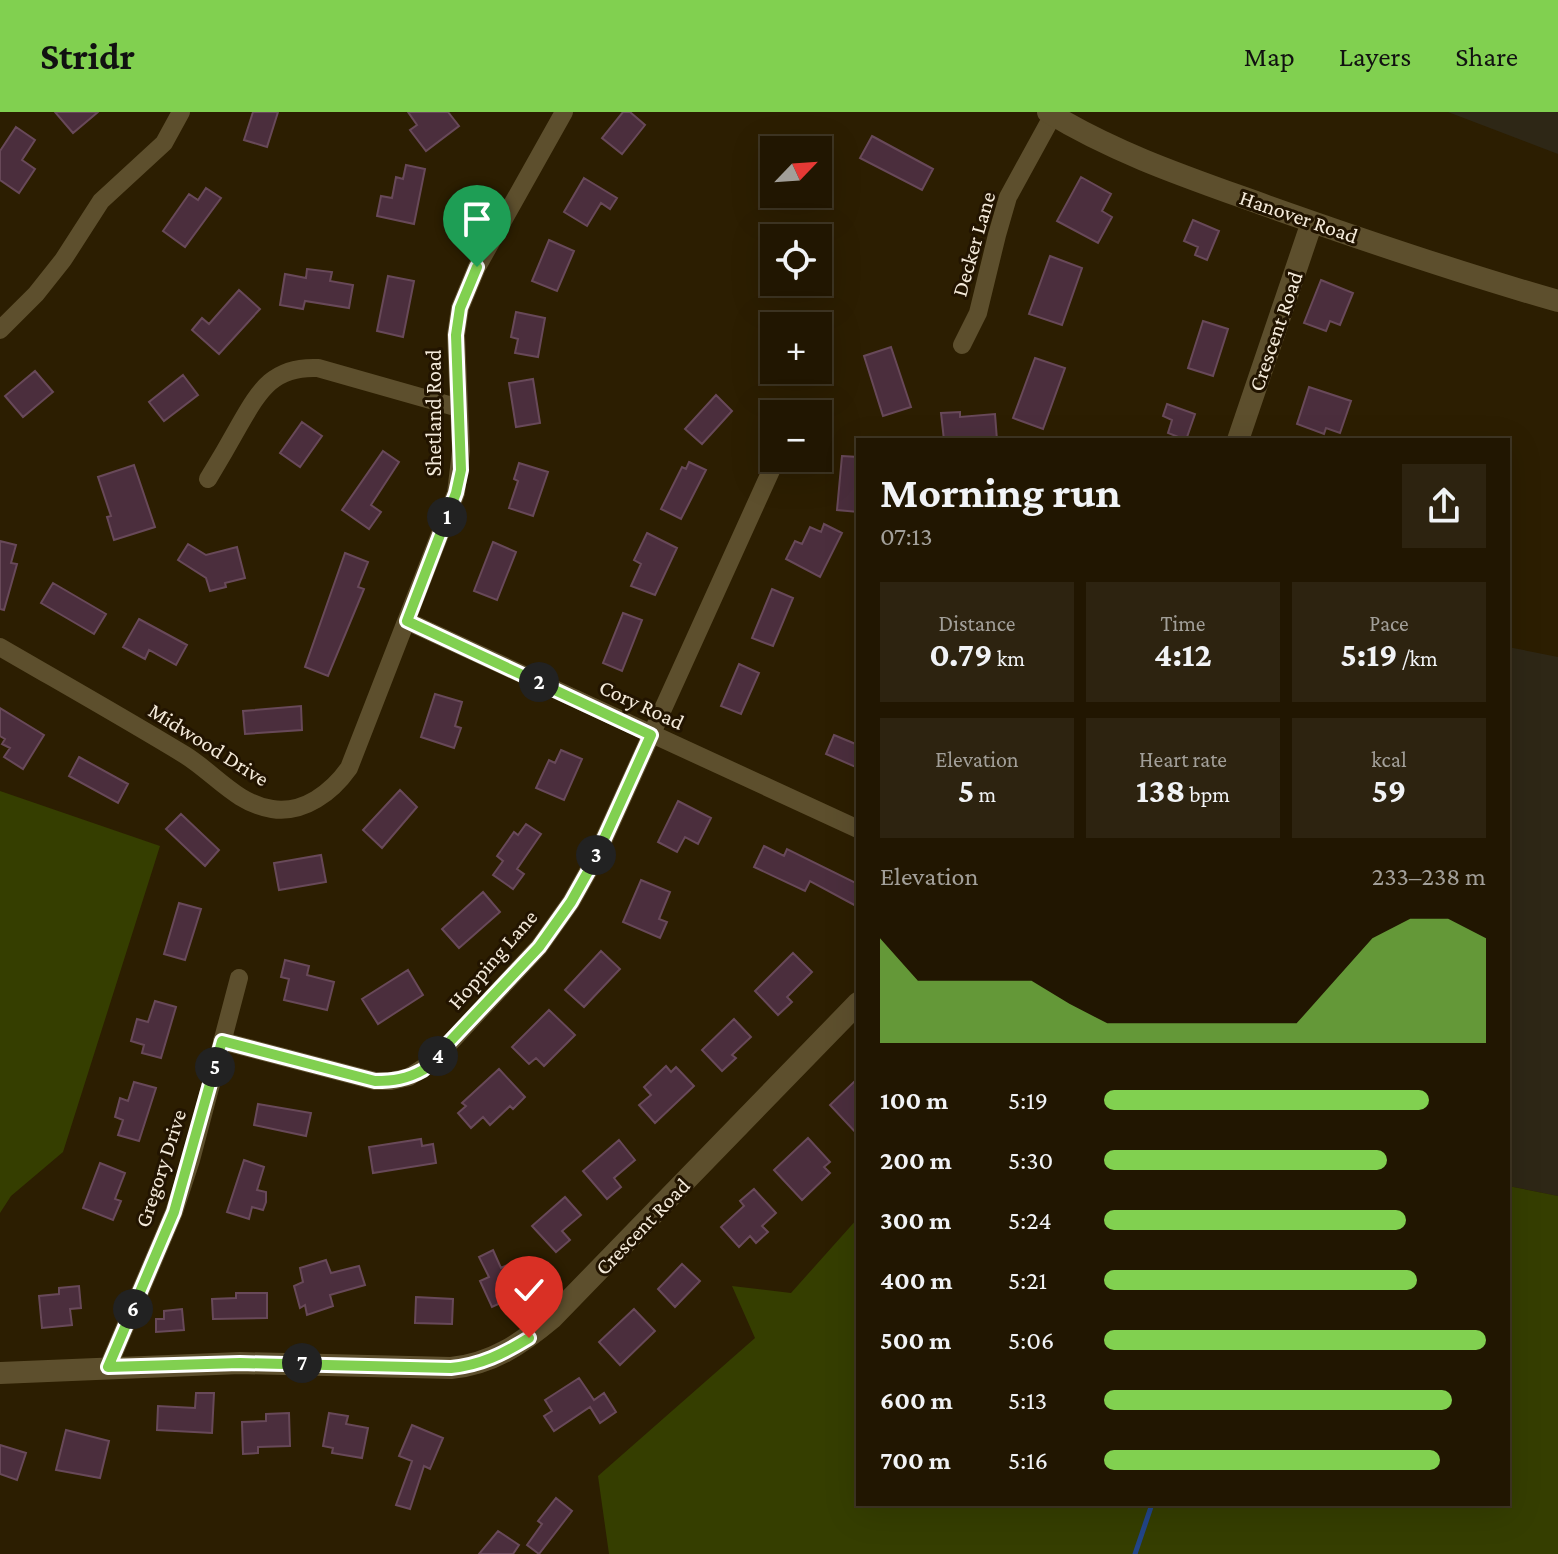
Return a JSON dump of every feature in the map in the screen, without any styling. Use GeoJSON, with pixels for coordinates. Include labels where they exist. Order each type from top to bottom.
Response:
{"type":"FeatureCollection","features":[{"type":"Feature","properties":{"kind":"street"},"geometry":{"type":"LineString","coordinates":[[0,330],[36,294],[63,260],[101,201],[164,143],[181,112]]}},
{"type":"Feature","properties":{"kind":"street","name":"Shetland Road"},"geometry":{"type":"LineString","coordinates":[[367,723],[456,493],[461,470],[456,335],[460,308],[468,286],[564,112]]}},
{"type":"Feature","properties":{"kind":"street","name":"Hanover Road"},"geometry":{"type":"LineString","coordinates":[[1050,113],[1130,155],[1312,222],[1558,301]]}},
{"type":"Feature","properties":{"kind":"street","name":"Decker Lane"},"geometry":{"type":"LineString","coordinates":[[962,345],[978,313],[1008,197],[1050,113]]}},
{"type":"Feature","properties":{"kind":"street","name":"Crescent Road"},"geometry":{"type":"LineString","coordinates":[[1239,438],[1312,222]]}},
{"type":"Feature","properties":{"kind":"street"},"geometry":{"type":"LineString","coordinates":[[208,479],[255,399],[273,379],[287,371],[302,367],[318,368],[459,408]]}},
{"type":"Feature","properties":{"kind":"street","name":"Hopping Lane"},"geometry":{"type":"LineString","coordinates":[[222,1041],[375,1081],[409,1077],[423,1070],[539,947],[571,902],[594,861],[770,472]]}},
{"type":"Feature","properties":{"kind":"street","name":"Cory Road"},"geometry":{"type":"LineString","coordinates":[[407,621],[856,828]]}},
{"type":"Feature","properties":{"kind":"street","name":"Midwood Drive"},"geometry":{"type":"LineString","coordinates":[[0,647],[188,757],[237,796],[254,805],[274,810],[312,802],[333,788],[349,768],[367,723]]}},
{"type":"Feature","properties":{"kind":"street","name":"Gregory Drive"},"geometry":{"type":"LineString","coordinates":[[108,1367],[174,1212],[239,978]]}},
{"type":"Feature","properties":{"kind":"street","name":"Crescent Road"},"geometry":{"type":"LineString","coordinates":[[0,1373],[255,1363],[451,1368],[484,1362],[506,1353],[552,1318],[856,1005]]}},
{"type":"Feature","properties":{"kind":"shaded area"},"geometry":{"type":"Polygon","coordinates":[[[1448,112],[1558,112],[1558,154],[1448,112]]]}},
{"type":"Feature","properties":{"kind":"shaded area"},"geometry":{"type":"Polygon","coordinates":[[[1510,647],[1558,657],[1558,1196],[1510,1186],[1510,647]]]}},
{"type":"Feature","properties":{"kind":"green space"},"geometry":{"type":"Polygon","coordinates":[[[0,791],[160,846],[63,1152],[11,1196],[0,1213],[0,791]]]}},
{"type":"Feature","properties":{"kind":"green space"},"geometry":{"type":"Polygon","coordinates":[[[1510,1186],[1558,1196],[1558,1554],[609,1554],[598,1476],[755,1338],[732,1286],[791,1293],[856,1220],[856,1506],[1510,1506],[1510,1186]]]}},
{"type":"Feature","properties":{"kind":"building"},"geometry":{"type":"Polygon","coordinates":[[[55,112],[98,112],[73,133],[55,112]]]}},
{"type":"Feature","properties":{"kind":"building"},"geometry":{"type":"Polygon","coordinates":[[[253,112],[278,112],[267,147],[244,140],[253,112]]]}},
{"type":"Feature","properties":{"kind":"building"},"geometry":{"type":"Polygon","coordinates":[[[408,112],[448,112],[459,126],[426,151],[410,130],[417,125],[408,112]]]}},
{"type":"Feature","properties":{"kind":"building"},"geometry":{"type":"Polygon","coordinates":[[[623,112],[630,112],[645,125],[622,154],[602,138],[623,112]]]}},
{"type":"Feature","properties":{"kind":"building"},"geometry":{"type":"Polygon","coordinates":[[[16,127],[35,140],[22,160],[35,169],[19,193],[0,180],[0,151],[16,127]]]}},
{"type":"Feature","properties":{"kind":"building"},"geometry":{"type":"Polygon","coordinates":[[[872,136],[933,169],[922,190],[860,158],[872,136]]]}},
{"type":"Feature","properties":{"kind":"building"},"geometry":{"type":"Polygon","coordinates":[[[406,165],[425,169],[414,224],[377,216],[381,196],[392,198],[396,177],[403,179],[406,165]]]}},
{"type":"Feature","properties":{"kind":"building"},"geometry":{"type":"Polygon","coordinates":[[[1081,177],[1111,194],[1102,211],[1112,217],[1098,243],[1057,221],[1081,177]]]}},
{"type":"Feature","properties":{"kind":"building"},"geometry":{"type":"Polygon","coordinates":[[[584,178],[617,198],[610,209],[601,203],[587,226],[564,212],[584,178]]]}},
{"type":"Feature","properties":{"kind":"building"},"geometry":{"type":"Polygon","coordinates":[[[206,188],[221,198],[185,247],[163,231],[189,194],[198,200],[206,188]]]}},
{"type":"Feature","properties":{"kind":"building"},"geometry":{"type":"Polygon","coordinates":[[[1193,220],[1219,231],[1207,260],[1195,255],[1198,247],[1184,241],[1193,220]]]}},
{"type":"Feature","properties":{"kind":"building"},"geometry":{"type":"Polygon","coordinates":[[[549,240],[574,251],[557,291],[532,281],[549,240]]]}},
{"type":"Feature","properties":{"kind":"building"},"geometry":{"type":"Polygon","coordinates":[[[1050,256],[1082,268],[1062,325],[1029,314],[1050,256]]]}},
{"type":"Feature","properties":{"kind":"building"},"geometry":{"type":"Polygon","coordinates":[[[307,269],[332,272],[330,281],[353,285],[349,308],[305,301],[303,309],[280,305],[285,274],[306,278],[307,269]]]}},
{"type":"Feature","properties":{"kind":"building"},"geometry":{"type":"Polygon","coordinates":[[[388,276],[414,281],[403,337],[377,331],[388,276]]]}},
{"type":"Feature","properties":{"kind":"building"},"geometry":{"type":"Polygon","coordinates":[[[1321,280],[1353,293],[1340,325],[1330,321],[1326,331],[1304,323],[1321,280]]]}},
{"type":"Feature","properties":{"kind":"building"},"geometry":{"type":"Polygon","coordinates":[[[239,290],[260,309],[219,354],[192,330],[202,318],[209,324],[239,290]]]}},
{"type":"Feature","properties":{"kind":"building"},"geometry":{"type":"Polygon","coordinates":[[[516,312],[545,318],[538,357],[515,353],[518,339],[511,337],[516,312]]]}},
{"type":"Feature","properties":{"kind":"building"},"geometry":{"type":"Polygon","coordinates":[[[1203,321],[1228,329],[1213,376],[1188,368],[1203,321]]]}},
{"type":"Feature","properties":{"kind":"building"},"geometry":{"type":"Polygon","coordinates":[[[891,347],[911,407],[883,416],[864,356],[891,347]]]}},
{"type":"Feature","properties":{"kind":"building"},"geometry":{"type":"Polygon","coordinates":[[[1035,358],[1065,368],[1043,429],[1013,418],[1035,358]]]}},
{"type":"Feature","properties":{"kind":"building"},"geometry":{"type":"Polygon","coordinates":[[[35,371],[53,392],[23,417],[5,396],[35,371]]]}},
{"type":"Feature","properties":{"kind":"building"},"geometry":{"type":"Polygon","coordinates":[[[183,375],[198,395],[164,421],[149,402],[183,375]]]}},
{"type":"Feature","properties":{"kind":"building"},"geometry":{"type":"Polygon","coordinates":[[[533,379],[540,423],[516,427],[509,383],[533,379]]]}},
{"type":"Feature","properties":{"kind":"building"},"geometry":{"type":"Polygon","coordinates":[[[1309,387],[1351,401],[1340,433],[1326,428],[1324,434],[1297,424],[1309,387]]]}},
{"type":"Feature","properties":{"kind":"building"},"geometry":{"type":"Polygon","coordinates":[[[716,395],[732,411],[702,444],[685,429],[716,395]]]}},
{"type":"Feature","properties":{"kind":"building"},"geometry":{"type":"Polygon","coordinates":[[[1167,404],[1195,414],[1187,438],[1168,433],[1172,420],[1163,416],[1167,404]]]}},
{"type":"Feature","properties":{"kind":"building"},"geometry":{"type":"Polygon","coordinates":[[[960,412],[960,417],[995,414],[997,438],[944,438],[941,413],[960,412]]]}},
{"type":"Feature","properties":{"kind":"building"},"geometry":{"type":"Polygon","coordinates":[[[302,422],[322,436],[300,467],[280,453],[302,422]]]}},
{"type":"Feature","properties":{"kind":"building"},"geometry":{"type":"Polygon","coordinates":[[[383,451],[399,462],[371,505],[381,512],[369,529],[342,510],[383,451]]]}},
{"type":"Feature","properties":{"kind":"building"},"geometry":{"type":"Polygon","coordinates":[[[842,456],[856,457],[856,512],[837,510],[842,456]]]}},
{"type":"Feature","properties":{"kind":"building"},"geometry":{"type":"Polygon","coordinates":[[[689,462],[706,470],[681,519],[661,509],[682,467],[686,469],[689,462]]]}},
{"type":"Feature","properties":{"kind":"building"},"geometry":{"type":"Polygon","coordinates":[[[519,463],[548,472],[533,516],[509,508],[518,481],[514,479],[519,463]]]}},
{"type":"Feature","properties":{"kind":"building"},"geometry":{"type":"Polygon","coordinates":[[[134,465],[155,527],[114,540],[107,517],[111,516],[98,477],[134,465]]]}},
{"type":"Feature","properties":{"kind":"building"},"geometry":{"type":"Polygon","coordinates":[[[824,524],[842,533],[820,577],[786,559],[795,541],[802,544],[810,527],[821,532],[824,524]]]}},
{"type":"Feature","properties":{"kind":"building"},"geometry":{"type":"Polygon","coordinates":[[[647,533],[677,548],[655,595],[631,586],[641,564],[634,560],[647,533]]]}},
{"type":"Feature","properties":{"kind":"building"},"geometry":{"type":"Polygon","coordinates":[[[0,541],[16,545],[11,563],[17,564],[4,610],[0,609],[0,541]]]}},
{"type":"Feature","properties":{"kind":"building"},"geometry":{"type":"Polygon","coordinates":[[[493,542],[516,552],[497,600],[474,591],[493,542]]]}},
{"type":"Feature","properties":{"kind":"building"},"geometry":{"type":"Polygon","coordinates":[[[188,544],[206,555],[237,547],[245,578],[210,591],[206,578],[178,560],[188,544]]]}},
{"type":"Feature","properties":{"kind":"building"},"geometry":{"type":"Polygon","coordinates":[[[345,553],[368,562],[358,587],[364,589],[328,676],[305,667],[345,553]]]}},
{"type":"Feature","properties":{"kind":"building"},"geometry":{"type":"Polygon","coordinates":[[[53,583],[106,614],[94,634],[41,603],[53,583]]]}},
{"type":"Feature","properties":{"kind":"building"},"geometry":{"type":"Polygon","coordinates":[[[772,589],[793,598],[773,646],[752,638],[772,589]]]}},
{"type":"Feature","properties":{"kind":"building"},"geometry":{"type":"Polygon","coordinates":[[[623,613],[642,620],[622,671],[603,663],[623,613]]]}},
{"type":"Feature","properties":{"kind":"building"},"geometry":{"type":"Polygon","coordinates":[[[139,619],[187,645],[176,665],[149,650],[145,659],[123,647],[139,619]]]}},
{"type":"Feature","properties":{"kind":"building"},"geometry":{"type":"Polygon","coordinates":[[[739,664],[759,673],[741,714],[721,706],[739,664]]]}},
{"type":"Feature","properties":{"kind":"building"},"geometry":{"type":"Polygon","coordinates":[[[435,694],[462,702],[455,726],[461,728],[454,748],[421,737],[435,694]]]}},
{"type":"Feature","properties":{"kind":"building"},"geometry":{"type":"Polygon","coordinates":[[[301,706],[302,730],[245,734],[243,711],[301,706]]]}},
{"type":"Feature","properties":{"kind":"building"},"geometry":{"type":"Polygon","coordinates":[[[0,708],[44,735],[23,769],[4,757],[10,748],[2,744],[5,739],[0,736],[0,708]]]}},
{"type":"Feature","properties":{"kind":"building"},"geometry":{"type":"Polygon","coordinates":[[[834,735],[856,744],[856,767],[826,754],[834,735]]]}},
{"type":"Feature","properties":{"kind":"building"},"geometry":{"type":"Polygon","coordinates":[[[561,750],[582,759],[564,800],[536,788],[549,760],[555,763],[561,750]]]}},
{"type":"Feature","properties":{"kind":"building"},"geometry":{"type":"Polygon","coordinates":[[[79,757],[128,784],[118,803],[69,776],[79,757]]]}},
{"type":"Feature","properties":{"kind":"building"},"geometry":{"type":"Polygon","coordinates":[[[400,790],[417,807],[382,848],[363,830],[400,790]]]}},
{"type":"Feature","properties":{"kind":"building"},"geometry":{"type":"Polygon","coordinates":[[[678,801],[711,818],[698,844],[685,837],[677,852],[658,842],[678,801]]]}},
{"type":"Feature","properties":{"kind":"building"},"geometry":{"type":"Polygon","coordinates":[[[181,814],[219,850],[205,866],[166,829],[181,814]]]}},
{"type":"Feature","properties":{"kind":"building"},"geometry":{"type":"Polygon","coordinates":[[[526,824],[541,834],[517,869],[524,874],[513,889],[493,875],[503,861],[497,856],[514,832],[518,835],[526,824]]]}},
{"type":"Feature","properties":{"kind":"building"},"geometry":{"type":"Polygon","coordinates":[[[764,846],[784,856],[787,849],[856,883],[856,906],[810,881],[805,891],[754,867],[764,846]]]}},
{"type":"Feature","properties":{"kind":"building"},"geometry":{"type":"Polygon","coordinates":[[[321,855],[326,882],[279,890],[274,863],[321,855]]]}},
{"type":"Feature","properties":{"kind":"building"},"geometry":{"type":"Polygon","coordinates":[[[641,880],[670,892],[659,919],[667,922],[660,938],[623,922],[641,880]]]}},
{"type":"Feature","properties":{"kind":"building"},"geometry":{"type":"Polygon","coordinates":[[[483,892],[500,912],[459,948],[442,929],[483,892]]]}},
{"type":"Feature","properties":{"kind":"building"},"geometry":{"type":"Polygon","coordinates":[[[179,903],[201,909],[185,960],[164,954],[179,903]]]}},
{"type":"Feature","properties":{"kind":"building"},"geometry":{"type":"Polygon","coordinates":[[[601,951],[620,969],[584,1007],[565,990],[601,951]]]}},
{"type":"Feature","properties":{"kind":"building"},"geometry":{"type":"Polygon","coordinates":[[[793,953],[812,972],[787,997],[792,1002],[778,1015],[755,991],[793,953]]]}},
{"type":"Feature","properties":{"kind":"building"},"geometry":{"type":"Polygon","coordinates":[[[285,960],[309,966],[307,975],[334,982],[327,1010],[284,1000],[289,979],[281,977],[285,960]]]}},
{"type":"Feature","properties":{"kind":"building"},"geometry":{"type":"Polygon","coordinates":[[[408,970],[423,995],[378,1024],[362,999],[408,970]]]}},
{"type":"Feature","properties":{"kind":"building"},"geometry":{"type":"Polygon","coordinates":[[[155,1001],[176,1007],[161,1058],[142,1053],[144,1045],[131,1041],[137,1019],[148,1022],[155,1001]]]}},
{"type":"Feature","properties":{"kind":"building"},"geometry":{"type":"Polygon","coordinates":[[[549,1010],[575,1035],[544,1066],[536,1058],[529,1064],[512,1047],[549,1010]]]}},
{"type":"Feature","properties":{"kind":"building"},"geometry":{"type":"Polygon","coordinates":[[[734,1019],[751,1037],[732,1055],[736,1058],[722,1071],[702,1050],[734,1019]]]}},
{"type":"Feature","properties":{"kind":"building"},"geometry":{"type":"Polygon","coordinates":[[[666,1066],[671,1072],[676,1067],[694,1086],[655,1123],[639,1105],[651,1095],[644,1087],[666,1066]]]}},
{"type":"Feature","properties":{"kind":"building"},"geometry":{"type":"Polygon","coordinates":[[[499,1069],[525,1097],[490,1125],[483,1117],[471,1128],[458,1113],[466,1106],[462,1103],[499,1069]]]}},
{"type":"Feature","properties":{"kind":"building"},"geometry":{"type":"Polygon","coordinates":[[[856,1080],[856,1133],[830,1105],[856,1080]]]}},
{"type":"Feature","properties":{"kind":"building"},"geometry":{"type":"Polygon","coordinates":[[[134,1082],[156,1088],[139,1141],[118,1135],[123,1120],[115,1117],[120,1098],[128,1101],[134,1082]]]}},
{"type":"Feature","properties":{"kind":"building"},"geometry":{"type":"Polygon","coordinates":[[[258,1104],[311,1113],[306,1136],[254,1125],[258,1104]]]}},
{"type":"Feature","properties":{"kind":"building"},"geometry":{"type":"Polygon","coordinates":[[[808,1138],[830,1162],[824,1167],[830,1173],[802,1200],[774,1170],[808,1138]]]}},
{"type":"Feature","properties":{"kind":"building"},"geometry":{"type":"Polygon","coordinates":[[[421,1139],[422,1146],[433,1144],[436,1163],[373,1173],[369,1147],[421,1139]]]}},
{"type":"Feature","properties":{"kind":"building"},"geometry":{"type":"Polygon","coordinates":[[[619,1140],[635,1160],[614,1178],[621,1187],[607,1199],[583,1171],[619,1140]]]}},
{"type":"Feature","properties":{"kind":"building"},"geometry":{"type":"Polygon","coordinates":[[[244,1160],[264,1167],[257,1190],[266,1192],[266,1202],[263,1210],[252,1207],[249,1219],[227,1212],[244,1160]]]}},
{"type":"Feature","properties":{"kind":"building"},"geometry":{"type":"Polygon","coordinates":[[[100,1163],[125,1173],[115,1199],[121,1201],[113,1220],[83,1208],[100,1163]]]}},
{"type":"Feature","properties":{"kind":"building"},"geometry":{"type":"Polygon","coordinates":[[[754,1189],[776,1213],[762,1226],[768,1232],[756,1243],[750,1236],[739,1247],[721,1227],[744,1206],[740,1201],[754,1189]]]}},
{"type":"Feature","properties":{"kind":"building"},"geometry":{"type":"Polygon","coordinates":[[[565,1197],[581,1215],[562,1231],[570,1240],[556,1252],[532,1226],[565,1197]]]}},
{"type":"Feature","properties":{"kind":"building"},"geometry":{"type":"Polygon","coordinates":[[[493,1250],[501,1268],[520,1259],[530,1280],[501,1293],[505,1301],[492,1307],[480,1281],[489,1277],[479,1257],[493,1250]]]}},
{"type":"Feature","properties":{"kind":"building"},"geometry":{"type":"Polygon","coordinates":[[[326,1260],[331,1273],[359,1266],[365,1285],[330,1295],[333,1306],[307,1315],[305,1305],[300,1308],[294,1286],[303,1282],[300,1268],[326,1260]]]}},
{"type":"Feature","properties":{"kind":"building"},"geometry":{"type":"Polygon","coordinates":[[[682,1264],[700,1281],[675,1307],[658,1289],[682,1264]]]}},
{"type":"Feature","properties":{"kind":"building"},"geometry":{"type":"Polygon","coordinates":[[[79,1286],[81,1308],[70,1309],[72,1325],[42,1328],[39,1296],[59,1294],[59,1288],[79,1286]]]}},
{"type":"Feature","properties":{"kind":"building"},"geometry":{"type":"Polygon","coordinates":[[[236,1293],[267,1293],[267,1318],[213,1319],[212,1299],[236,1298],[236,1293]]]}},
{"type":"Feature","properties":{"kind":"building"},"geometry":{"type":"Polygon","coordinates":[[[416,1297],[453,1299],[452,1324],[415,1323],[416,1297]]]}},
{"type":"Feature","properties":{"kind":"building"},"geometry":{"type":"Polygon","coordinates":[[[182,1309],[184,1330],[156,1332],[156,1319],[164,1319],[164,1311],[182,1309]]]}},
{"type":"Feature","properties":{"kind":"building"},"geometry":{"type":"Polygon","coordinates":[[[634,1309],[655,1331],[620,1365],[599,1342],[634,1309]]]}},
{"type":"Feature","properties":{"kind":"building"},"geometry":{"type":"Polygon","coordinates":[[[579,1378],[594,1400],[604,1393],[616,1412],[600,1423],[590,1407],[554,1431],[544,1416],[552,1411],[545,1400],[579,1378]]]}},
{"type":"Feature","properties":{"kind":"building"},"geometry":{"type":"Polygon","coordinates":[[[196,1393],[214,1393],[212,1433],[157,1430],[158,1406],[195,1408],[196,1393]]]}},
{"type":"Feature","properties":{"kind":"building"},"geometry":{"type":"Polygon","coordinates":[[[289,1413],[290,1446],[258,1447],[258,1453],[243,1454],[242,1422],[266,1421],[266,1414],[289,1413]]]}},
{"type":"Feature","properties":{"kind":"building"},"geometry":{"type":"Polygon","coordinates":[[[329,1413],[348,1416],[346,1424],[368,1428],[362,1458],[332,1453],[333,1448],[323,1446],[329,1413]]]}},
{"type":"Feature","properties":{"kind":"building"},"geometry":{"type":"Polygon","coordinates":[[[412,1425],[443,1438],[430,1469],[424,1466],[410,1509],[396,1505],[412,1461],[399,1456],[412,1425]]]}},
{"type":"Feature","properties":{"kind":"building"},"geometry":{"type":"Polygon","coordinates":[[[66,1430],[109,1441],[100,1478],[56,1470],[66,1430]]]}},
{"type":"Feature","properties":{"kind":"building"},"geometry":{"type":"Polygon","coordinates":[[[0,1445],[26,1453],[17,1480],[0,1474],[0,1445]]]}},
{"type":"Feature","properties":{"kind":"building"},"geometry":{"type":"Polygon","coordinates":[[[556,1498],[572,1511],[539,1554],[527,1545],[542,1524],[538,1521],[556,1498]]]}},
{"type":"Feature","properties":{"kind":"building"},"geometry":{"type":"Polygon","coordinates":[[[498,1531],[519,1545],[513,1554],[479,1554],[498,1531]]]}},
{"type":"Feature","properties":{"kind":"waterway"},"geometry":{"type":"LineString","coordinates":[[1135,1554],[1151,1506]]}},
{"type":"Feature","properties":{"kind":"route"},"geometry":{"type":"LineString","coordinates":[[477,267],[460,308],[456,335],[461,470],[456,493],[407,621],[651,735],[594,861],[571,902],[539,947],[423,1070],[409,1077],[375,1081],[222,1041],[174,1212],[108,1367],[330,1363],[451,1368],[484,1362],[506,1353],[529,1338]]}}]}
